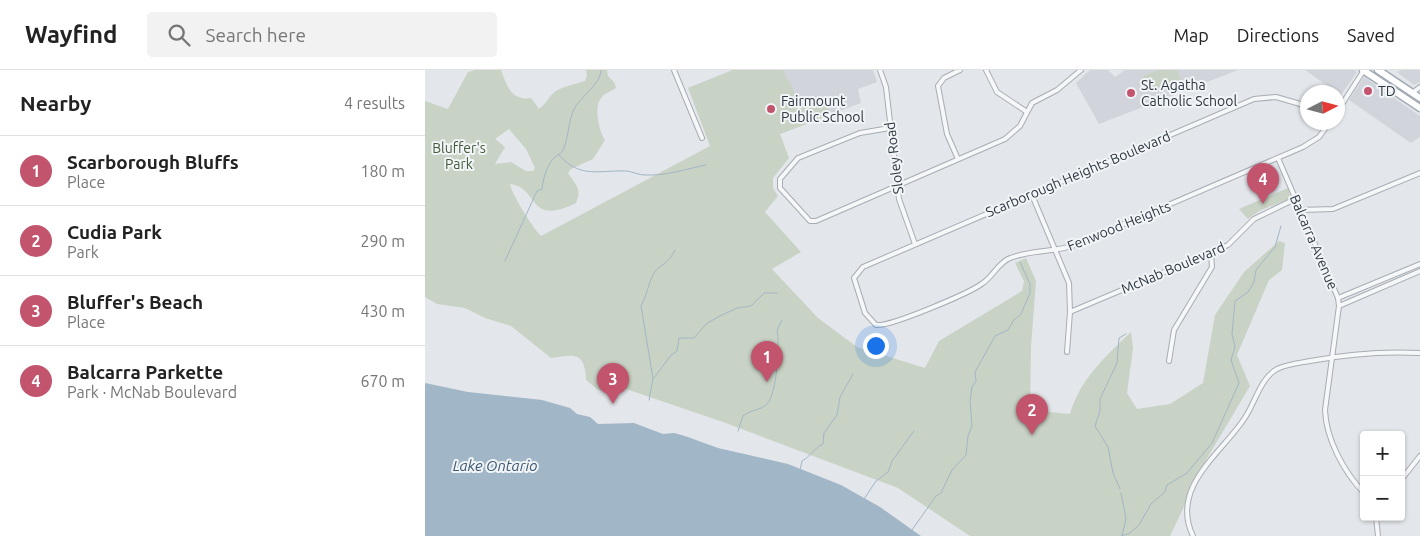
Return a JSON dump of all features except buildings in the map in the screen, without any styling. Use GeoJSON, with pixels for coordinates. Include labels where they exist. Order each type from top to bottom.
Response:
{"type":"FeatureCollection","features":[{"type":"Feature","properties":{"kind":"main road"},"geometry":{"type":"LineString","coordinates":[[1363,70],[1420,108]]}},
{"type":"Feature","properties":{"kind":"main road"},"geometry":{"type":"LineString","coordinates":[[1378,70],[1420,98]]}},
{"type":"Feature","properties":{"kind":"street"},"geometry":{"type":"LineString","coordinates":[[674,70],[702,138]]}},
{"type":"Feature","properties":{"kind":"street","name":"Sloley Road"},"geometry":{"type":"LineString","coordinates":[[880,70],[886,87],[901,211],[915,244]]}},
{"type":"Feature","properties":{"kind":"street"},"geometry":{"type":"LineString","coordinates":[[958,159],[947,134],[938,86],[944,78],[960,70]]}},
{"type":"Feature","properties":{"kind":"street"},"geometry":{"type":"LineString","coordinates":[[986,70],[997,92],[1027,112]]}},
{"type":"Feature","properties":{"kind":"street"},"geometry":{"type":"LineString","coordinates":[[891,128],[860,133],[798,158],[778,182],[810,222],[897,186],[1013,134],[1032,103],[1057,89],[1081,70]]}},
{"type":"Feature","properties":{"kind":"street"},"geometry":{"type":"LineString","coordinates":[[1345,99],[1363,70]]}},
{"type":"Feature","properties":{"kind":"street"},"geometry":{"type":"LineString","coordinates":[[1411,93],[1420,87]]}},
{"type":"Feature","properties":{"kind":"street","name":"Scarborough Heights Boulevard"},"geometry":{"type":"LineString","coordinates":[[876,325],[865,313],[854,282],[855,276],[863,266],[1254,99],[1276,97],[1300,104]]}},
{"type":"Feature","properties":{"kind":"street","name":"Fenwood Heights"},"geometry":{"type":"LineString","coordinates":[[876,325],[894,322],[977,287],[1005,260],[1034,252],[1075,246],[1315,141],[1324,130]]}},
{"type":"Feature","properties":{"kind":"street","name":"Balcarra Avenue"},"geometry":{"type":"LineString","coordinates":[[1278,158],[1338,298],[1339,306],[1325,410],[1326,425],[1342,461],[1360,486]]}},
{"type":"Feature","properties":{"kind":"street"},"geometry":{"type":"LineString","coordinates":[[1300,210],[1333,209],[1420,172]]}},
{"type":"Feature","properties":{"kind":"street"},"geometry":{"type":"LineString","coordinates":[[1031,195],[1069,283],[1070,312],[1067,352]]}},
{"type":"Feature","properties":{"kind":"street","name":"McNab Boulevard"},"geometry":{"type":"LineString","coordinates":[[1070,312],[1211,253],[1234,240],[1254,219],[1295,199]]}},
{"type":"Feature","properties":{"kind":"street"},"geometry":{"type":"LineString","coordinates":[[1169,361],[1174,330],[1212,267],[1211,253]]}},
{"type":"Feature","properties":{"kind":"street"},"geometry":{"type":"LineString","coordinates":[[1338,298],[1420,264]]}},
{"type":"Feature","properties":{"kind":"street"},"geometry":{"type":"LineString","coordinates":[[1339,306],[1420,271]]}},
{"type":"Feature","properties":{"kind":"street"},"geometry":{"type":"LineString","coordinates":[[1193,536],[1187,516],[1190,492],[1206,465],[1246,417],[1266,377],[1285,366],[1332,357],[1378,352],[1420,353]]}},
{"type":"Feature","properties":{"kind":"street"},"geometry":{"type":"LineString","coordinates":[[1404,476],[1420,456]]}},
{"type":"Feature","properties":{"kind":"street"},"geometry":{"type":"LineString","coordinates":[[1376,521],[1378,536]]}},
{"type":"Feature","properties":{"kind":"shaded area","name":"Fairmount Public School"},"geometry":{"type":"Polygon","coordinates":[[[733,70],[873,70],[877,82],[858,89],[861,103],[780,134],[688,88],[733,70]]]}},
{"type":"Feature","properties":{"kind":"shaded area","name":"St. Agatha Catholic School"},"geometry":{"type":"Polygon","coordinates":[[[1090,70],[1108,70],[1115,77],[1125,70],[1238,70],[1099,124],[1076,83],[1090,70]]]}},
{"type":"Feature","properties":{"kind":"shaded area"},"geometry":{"type":"Polygon","coordinates":[[[1305,70],[1354,70],[1357,72],[1345,89],[1345,85],[1327,85],[1305,70]]]}},
{"type":"Feature","properties":{"kind":"shaded area"},"geometry":{"type":"Polygon","coordinates":[[[1402,70],[1420,70],[1420,82],[1414,85],[1397,72],[1402,70]]]}},
{"type":"Feature","properties":{"kind":"shaded area"},"geometry":{"type":"Polygon","coordinates":[[[1364,77],[1420,116],[1420,137],[1411,143],[1349,100],[1364,77]]]}},
{"type":"Feature","properties":{"kind":"green space","name":"Bluffer's Park"},"geometry":{"type":"Polygon","coordinates":[[[476,70],[501,70],[505,82],[514,95],[531,98],[539,109],[556,91],[585,81],[586,70],[607,70],[608,76],[614,82],[616,88],[603,96],[599,101],[597,112],[599,125],[605,140],[593,159],[571,169],[568,173],[576,184],[578,191],[576,203],[549,211],[541,209],[526,192],[510,184],[523,211],[541,236],[710,146],[688,88],[733,70],[783,70],[801,105],[823,97],[831,115],[780,134],[789,158],[773,178],[773,188],[778,196],[765,212],[801,252],[772,269],[818,318],[857,347],[925,368],[939,341],[1022,291],[1024,281],[1015,263],[1026,258],[1036,281],[1031,346],[1030,410],[1070,414],[1074,401],[1087,379],[1103,359],[1131,332],[1133,348],[1127,393],[1137,409],[1170,404],[1203,383],[1215,315],[1244,272],[1279,241],[1285,243],[1282,270],[1269,280],[1237,355],[1250,386],[1206,460],[1170,536],[970,536],[898,488],[723,422],[626,389],[607,392],[597,389],[586,380],[583,363],[580,359],[571,356],[551,358],[511,326],[485,318],[465,308],[437,304],[425,297],[425,101],[448,109],[468,72],[476,70]],[[509,129],[495,139],[505,147],[495,164],[511,162],[526,171],[533,171],[535,168],[526,149],[509,129]]]}},
{"type":"Feature","properties":{"kind":"green space"},"geometry":{"type":"Polygon","coordinates":[[[1158,70],[1177,70],[1181,80],[1149,93],[1143,76],[1158,70]]]}},
{"type":"Feature","properties":{"kind":"green space"},"geometry":{"type":"Polygon","coordinates":[[[1288,188],[1290,195],[1288,199],[1259,211],[1248,219],[1239,209],[1288,188]]]}},
{"type":"Feature","properties":{"kind":"water","name":"Lake Ontario"},"geometry":{"type":"Polygon","coordinates":[[[425,383],[468,392],[542,400],[570,408],[577,414],[590,417],[598,424],[634,423],[663,434],[674,433],[718,448],[788,464],[841,485],[880,507],[921,536],[425,536],[425,383]]]}},
{"type":"Feature","properties":{"kind":"waterway"},"geometry":{"type":"LineString","coordinates":[[505,261],[537,191],[542,189],[544,176],[552,160],[563,150],[574,109],[598,80],[601,70]]}},
{"type":"Feature","properties":{"kind":"waterway"},"geometry":{"type":"LineString","coordinates":[[559,155],[567,163],[590,172],[627,171],[643,175],[653,175],[706,165]]}},
{"type":"Feature","properties":{"kind":"waterway"},"geometry":{"type":"LineString","coordinates":[[1121,536],[1130,533],[1139,525],[1151,504],[1165,492],[1167,485],[1187,473],[1212,443],[1239,383],[1231,360],[1235,347],[1232,334],[1235,301],[1248,292],[1254,282],[1256,270],[1275,247],[1281,226]]}},
{"type":"Feature","properties":{"kind":"waterway"},"geometry":{"type":"LineString","coordinates":[[649,400],[653,379],[641,306],[654,273],[670,259],[675,250]]}},
{"type":"Feature","properties":{"kind":"waterway"},"geometry":{"type":"LineString","coordinates":[[912,530],[936,496],[941,493],[952,470],[966,455],[968,436],[972,426],[970,401],[972,387],[976,381],[975,372],[995,336],[1008,330],[1013,321],[1021,314],[1030,293],[1030,284],[1020,262]]}},
{"type":"Feature","properties":{"kind":"waterway"},"geometry":{"type":"LineString","coordinates":[[654,378],[671,355],[677,351],[679,338],[694,338],[706,324],[718,317],[737,308],[751,306],[764,293],[777,293]]}},
{"type":"Feature","properties":{"kind":"waterway"},"geometry":{"type":"LineString","coordinates":[[738,431],[743,416],[765,406],[770,398],[777,368],[777,330],[782,320]]}},
{"type":"Feature","properties":{"kind":"waterway"},"geometry":{"type":"LineString","coordinates":[[1120,489],[1113,473],[1108,447],[1095,426],[1100,411],[1100,399],[1117,363],[1119,338],[1126,334]]}},
{"type":"Feature","properties":{"kind":"waterway"},"geometry":{"type":"LineString","coordinates":[[800,470],[802,461],[823,444],[824,433],[837,415],[840,397],[853,374]]}},
{"type":"Feature","properties":{"kind":"waterway"},"geometry":{"type":"LineString","coordinates":[[864,499],[876,481],[888,472],[892,461],[914,431]]}},
{"type":"Feature","properties":{"kind":"waterway"},"geometry":{"type":"LineString","coordinates":[[1121,493],[1126,519],[1122,535]]}},
{"type":"Feature","properties":{"kind":"place","name":"TD"},"geometry":{"type":"Point","coordinates":[1368,91]}},
{"type":"Feature","properties":{"kind":"place","name":"St. Agatha Catholic School"},"geometry":{"type":"Point","coordinates":[1131,93]}},
{"type":"Feature","properties":{"kind":"place","name":"Fairmount Public School"},"geometry":{"type":"Point","coordinates":[771,109]}},
{"type":"Feature","properties":{"kind":"place","name":"Balcarra Parkette"},"geometry":{"type":"Point","coordinates":[1263,204]}},
{"type":"Feature","properties":{"kind":"place","name":"Scarborough Bluffs"},"geometry":{"type":"Point","coordinates":[767,382]}},
{"type":"Feature","properties":{"kind":"place","name":"Bluffer's Beach"},"geometry":{"type":"Point","coordinates":[613,404]}},
{"type":"Feature","properties":{"kind":"place","name":"Cudia Park"},"geometry":{"type":"Point","coordinates":[1032,435]}}]}
